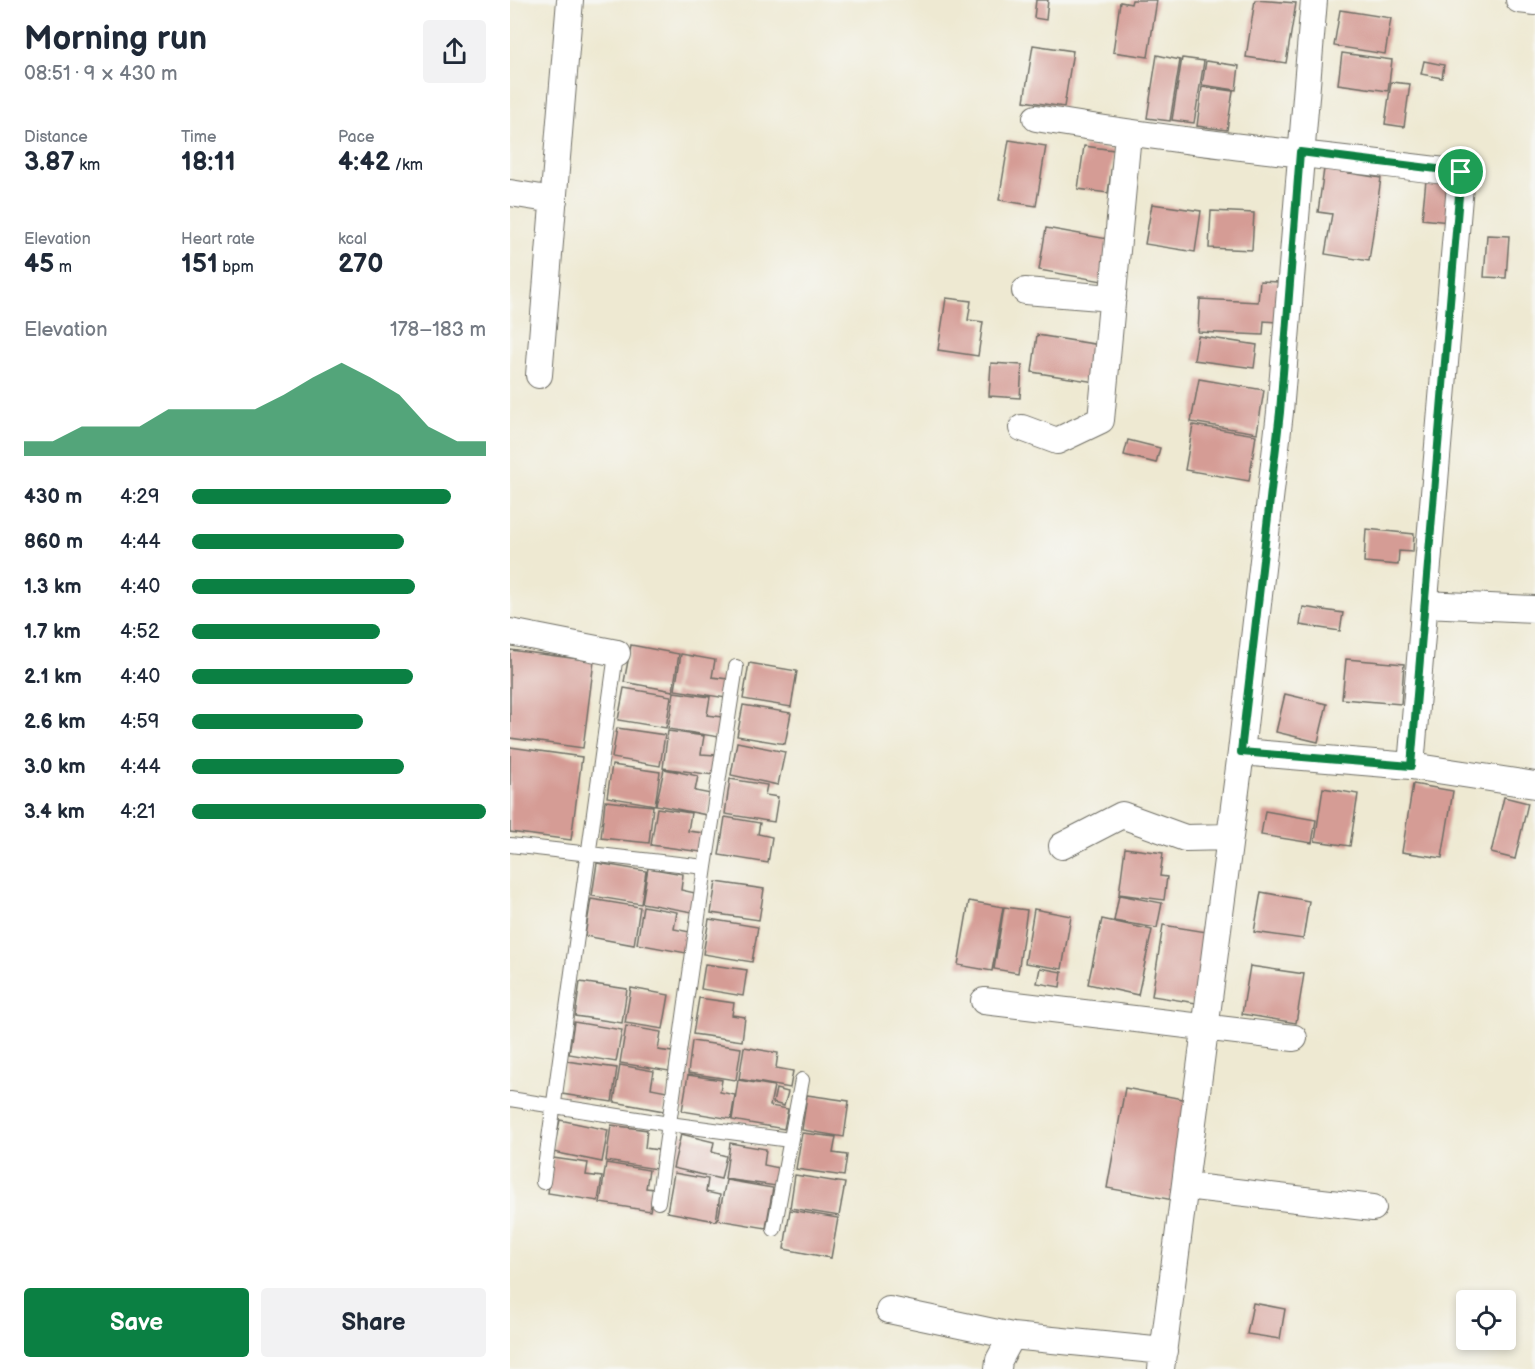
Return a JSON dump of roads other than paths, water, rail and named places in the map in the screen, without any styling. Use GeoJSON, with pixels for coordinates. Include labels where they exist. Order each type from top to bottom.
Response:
{"type":"FeatureCollection","features":[{"type":"Feature","properties":{"kind":"street"},"geometry":{"type":"LineString","coordinates":[[540,375],[570,0]]}},
{"type":"Feature","properties":{"kind":"street"},"geometry":{"type":"LineString","coordinates":[[889,1310],[1012,1336],[1162,1360],[1241,752],[1280,412],[1314,0]]}},
{"type":"Feature","properties":{"kind":"street"},"geometry":{"type":"LineString","coordinates":[[1519,0],[1535,2]]}},
{"type":"Feature","properties":{"kind":"street"},"geometry":{"type":"LineString","coordinates":[[1036,118],[1128,134],[1461,172],[1411,766]]}},
{"type":"Feature","properties":{"kind":"street"},"geometry":{"type":"LineString","coordinates":[[1022,428],[1057,441],[1101,420],[1128,134]]}},
{"type":"Feature","properties":{"kind":"street"},"geometry":{"type":"LineString","coordinates":[[510,193],[554,200]]}},
{"type":"Feature","properties":{"kind":"street"},"geometry":{"type":"LineString","coordinates":[[1025,291],[1113,298]]}},
{"type":"Feature","properties":{"kind":"street"},"geometry":{"type":"LineString","coordinates":[[1425,604],[1535,609]]}},
{"type":"Feature","properties":{"kind":"street"},"geometry":{"type":"LineString","coordinates":[[510,632],[617,649]]}},
{"type":"Feature","properties":{"kind":"street"},"geometry":{"type":"LineString","coordinates":[[1241,752],[1411,766],[1535,785]]}},
{"type":"Feature","properties":{"kind":"street"},"geometry":{"type":"LineString","coordinates":[[1062,846],[1122,815],[1185,838],[1230,837]]}},
{"type":"Feature","properties":{"kind":"street"},"geometry":{"type":"LineString","coordinates":[[984,1001],[1294,1038]]}},
{"type":"Feature","properties":{"kind":"street"},"geometry":{"type":"LineString","coordinates":[[1185,1186],[1373,1208]]}},
{"type":"Feature","properties":{"kind":"street"},"geometry":{"type":"LineString","coordinates":[[998,1369],[999,1360],[1012,1336]]}},
{"type":"Feature","properties":{"kind":"lane"},"geometry":{"type":"LineString","coordinates":[[543,1182],[617,649]]}},
{"type":"Feature","properties":{"kind":"lane"},"geometry":{"type":"LineString","coordinates":[[658,1202],[705,867],[736,667]]}},
{"type":"Feature","properties":{"kind":"lane"},"geometry":{"type":"LineString","coordinates":[[510,845],[705,867]]}},
{"type":"Feature","properties":{"kind":"lane"},"geometry":{"type":"LineString","coordinates":[[774,1229],[802,1080]]}},
{"type":"Feature","properties":{"kind":"lane"},"geometry":{"type":"LineString","coordinates":[[510,1099],[790,1140]]}}]}
